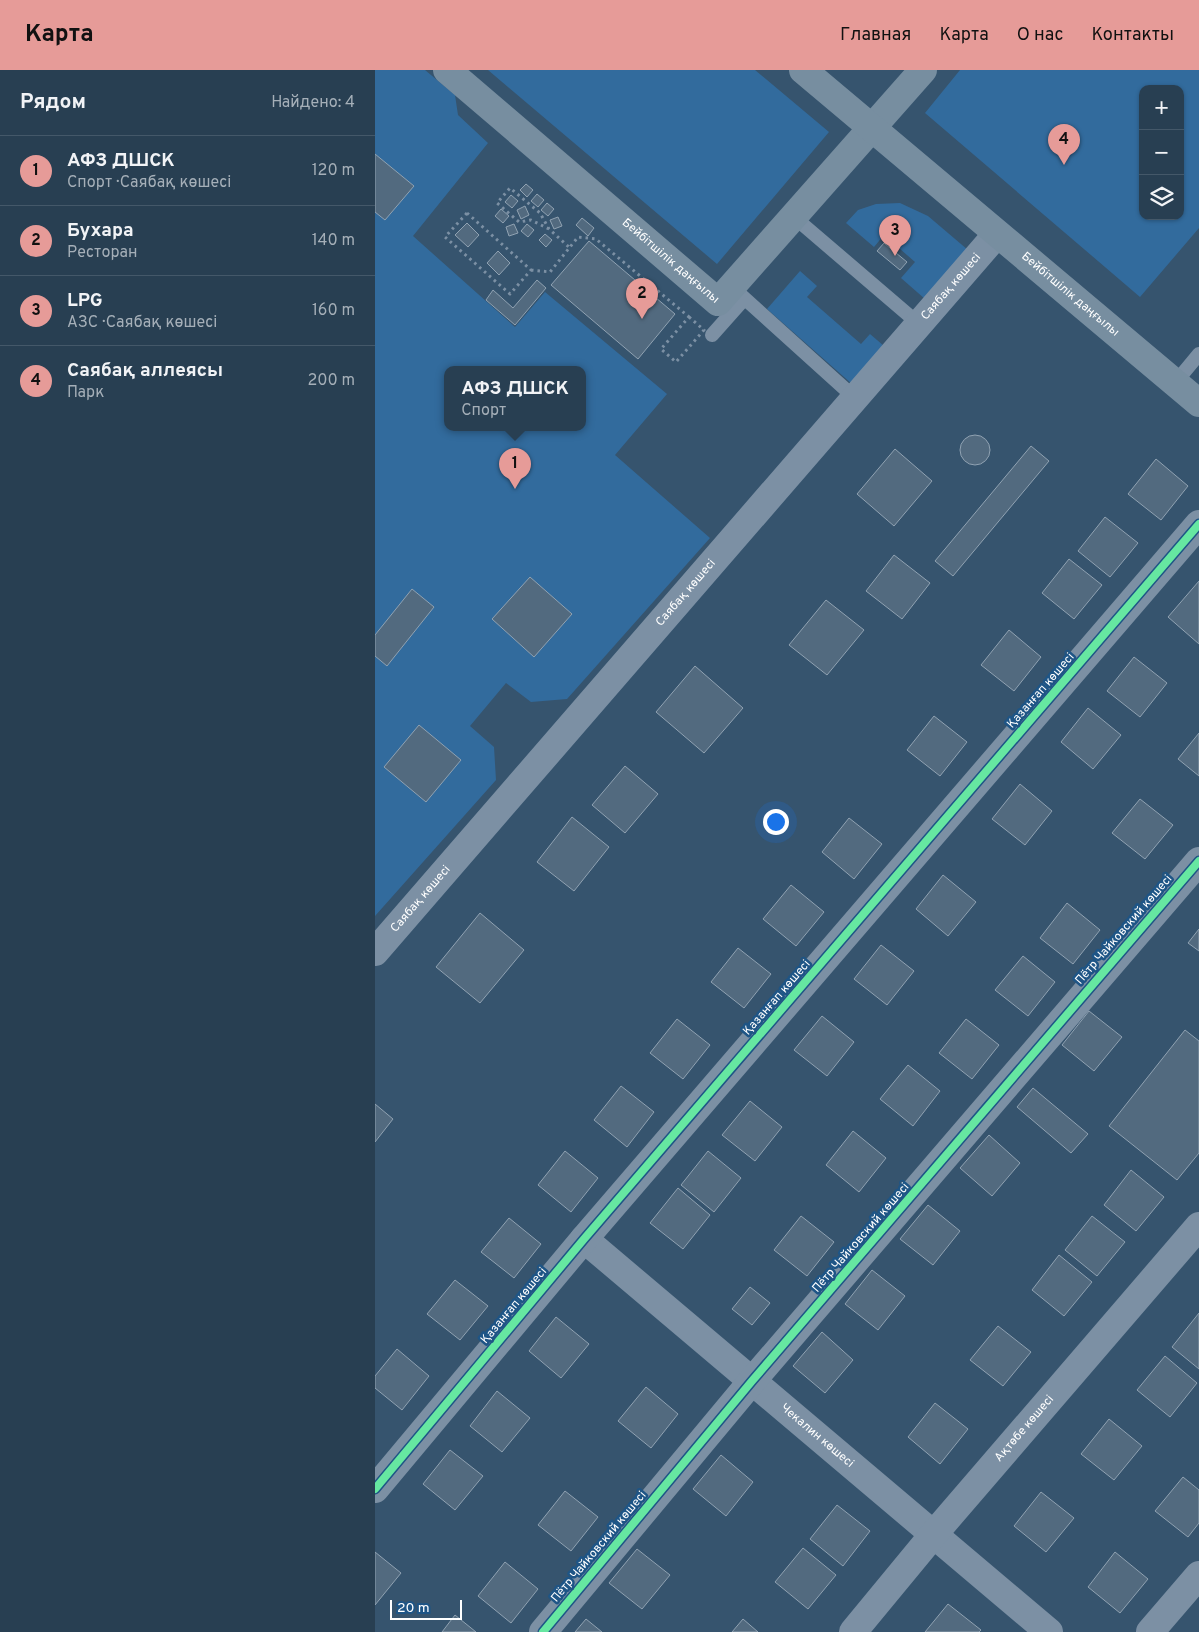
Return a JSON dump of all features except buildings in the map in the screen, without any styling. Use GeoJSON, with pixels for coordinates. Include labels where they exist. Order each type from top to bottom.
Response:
{"type":"FeatureCollection","features":[{"type":"Feature","properties":{"kind":"main road","name":"Бейбітшілік даңғылы"},"geometry":{"type":"LineString","coordinates":[[447,70],[719,302],[738,293],[795,216],[872,129]]}},
{"type":"Feature","properties":{"kind":"main road","name":"Бейбітшілік даңғылы"},"geometry":{"type":"LineString","coordinates":[[803,70],[1199,404]]}},
{"type":"Feature","properties":{"kind":"main road"},"geometry":{"type":"LineString","coordinates":[[872,129],[923,70]]}},
{"type":"Feature","properties":{"kind":"street","name":"Саябақ көшесі"},"geometry":{"type":"LineString","coordinates":[[375,952],[997,234]]}},
{"type":"Feature","properties":{"kind":"street","name":"Қазанғап көшесі"},"geometry":{"type":"LineString","coordinates":[[375,1489],[584,1239],[1199,524]]}},
{"type":"Feature","properties":{"kind":"street","name":"Пётр Чайковский көшесі"},"geometry":{"type":"LineString","coordinates":[[543,1632],[752,1381],[1199,861]]}},
{"type":"Feature","properties":{"kind":"street","name":"Ақтөбе көшесі"},"geometry":{"type":"LineString","coordinates":[[853,1632],[933,1535],[1199,1226]]}},
{"type":"Feature","properties":{"kind":"street","name":"Чекалин көшесі"},"geometry":{"type":"LineString","coordinates":[[584,1239],[1049,1632]]}},
{"type":"Feature","properties":{"kind":"street"},"geometry":{"type":"LineString","coordinates":[[1150,1632],[1199,1575]]}},
{"type":"Feature","properties":{"kind":"lane"},"geometry":{"type":"LineString","coordinates":[[795,216],[919,324]]}},
{"type":"Feature","properties":{"kind":"lane"},"geometry":{"type":"LineString","coordinates":[[712,335],[738,293],[855,398]]}},
{"type":"Feature","properties":{"kind":"lane"},"geometry":{"type":"LineString","coordinates":[[1175,383],[1199,354]]}},
{"type":"Feature","properties":{"kind":"path"},"geometry":{"type":"LineString","coordinates":[[549,229],[540,213],[510,188],[497,203],[519,222],[531,220],[549,229],[570,248]]}},
{"type":"Feature","properties":{"kind":"path"},"geometry":{"type":"LineString","coordinates":[[531,270],[509,294],[445,237],[467,213],[531,270],[549,272],[578,238],[596,239],[689,317],[704,330],[676,362],[661,349],[689,317]]}},
{"type":"Feature","properties":{"kind":"shaded area"},"geometry":{"type":"Polygon","coordinates":[[[375,70],[425,70],[455,95],[458,115],[488,143],[413,236],[515,327],[545,292],[667,394],[615,455],[710,538],[567,699],[531,702],[506,683],[470,726],[494,747],[496,780],[375,916],[375,70]]]}},
{"type":"Feature","properties":{"kind":"shaded area"},"geometry":{"type":"Polygon","coordinates":[[[488,70],[755,70],[829,132],[717,264],[488,70]]]}},
{"type":"Feature","properties":{"kind":"shaded area"},"geometry":{"type":"Polygon","coordinates":[[[960,70],[1199,70],[1199,228],[1140,297],[925,113],[960,70]]]}},
{"type":"Feature","properties":{"kind":"shaded area"},"geometry":{"type":"Polygon","coordinates":[[[900,203],[928,216],[968,250],[925,299],[901,278],[915,262],[884,235],[874,247],[846,223],[858,210],[876,204],[900,203]]]}},
{"type":"Feature","properties":{"kind":"shaded area"},"geometry":{"type":"Polygon","coordinates":[[[800,271],[817,286],[807,297],[861,344],[870,334],[884,346],[852,384],[767,309],[800,271]]]}},
{"type":"Feature","properties":{"kind":"cycle path"},"geometry":{"type":"LineString","coordinates":[[375,1489],[584,1239],[1199,524]]}},
{"type":"Feature","properties":{"kind":"cycle path"},"geometry":{"type":"LineString","coordinates":[[543,1632],[752,1381],[1199,861]]}},
{"type":"Feature","properties":{"kind":"place","name":"Саябақ аллеясы"},"geometry":{"type":"Point","coordinates":[1064,165]}},
{"type":"Feature","properties":{"kind":"place","name":"LPG"},"geometry":{"type":"Point","coordinates":[895,256]}},
{"type":"Feature","properties":{"kind":"place","name":"Бухара"},"geometry":{"type":"Point","coordinates":[642,319]}},
{"type":"Feature","properties":{"kind":"place","name":"АФЗ ДШСК"},"geometry":{"type":"Point","coordinates":[515,489]}}]}
